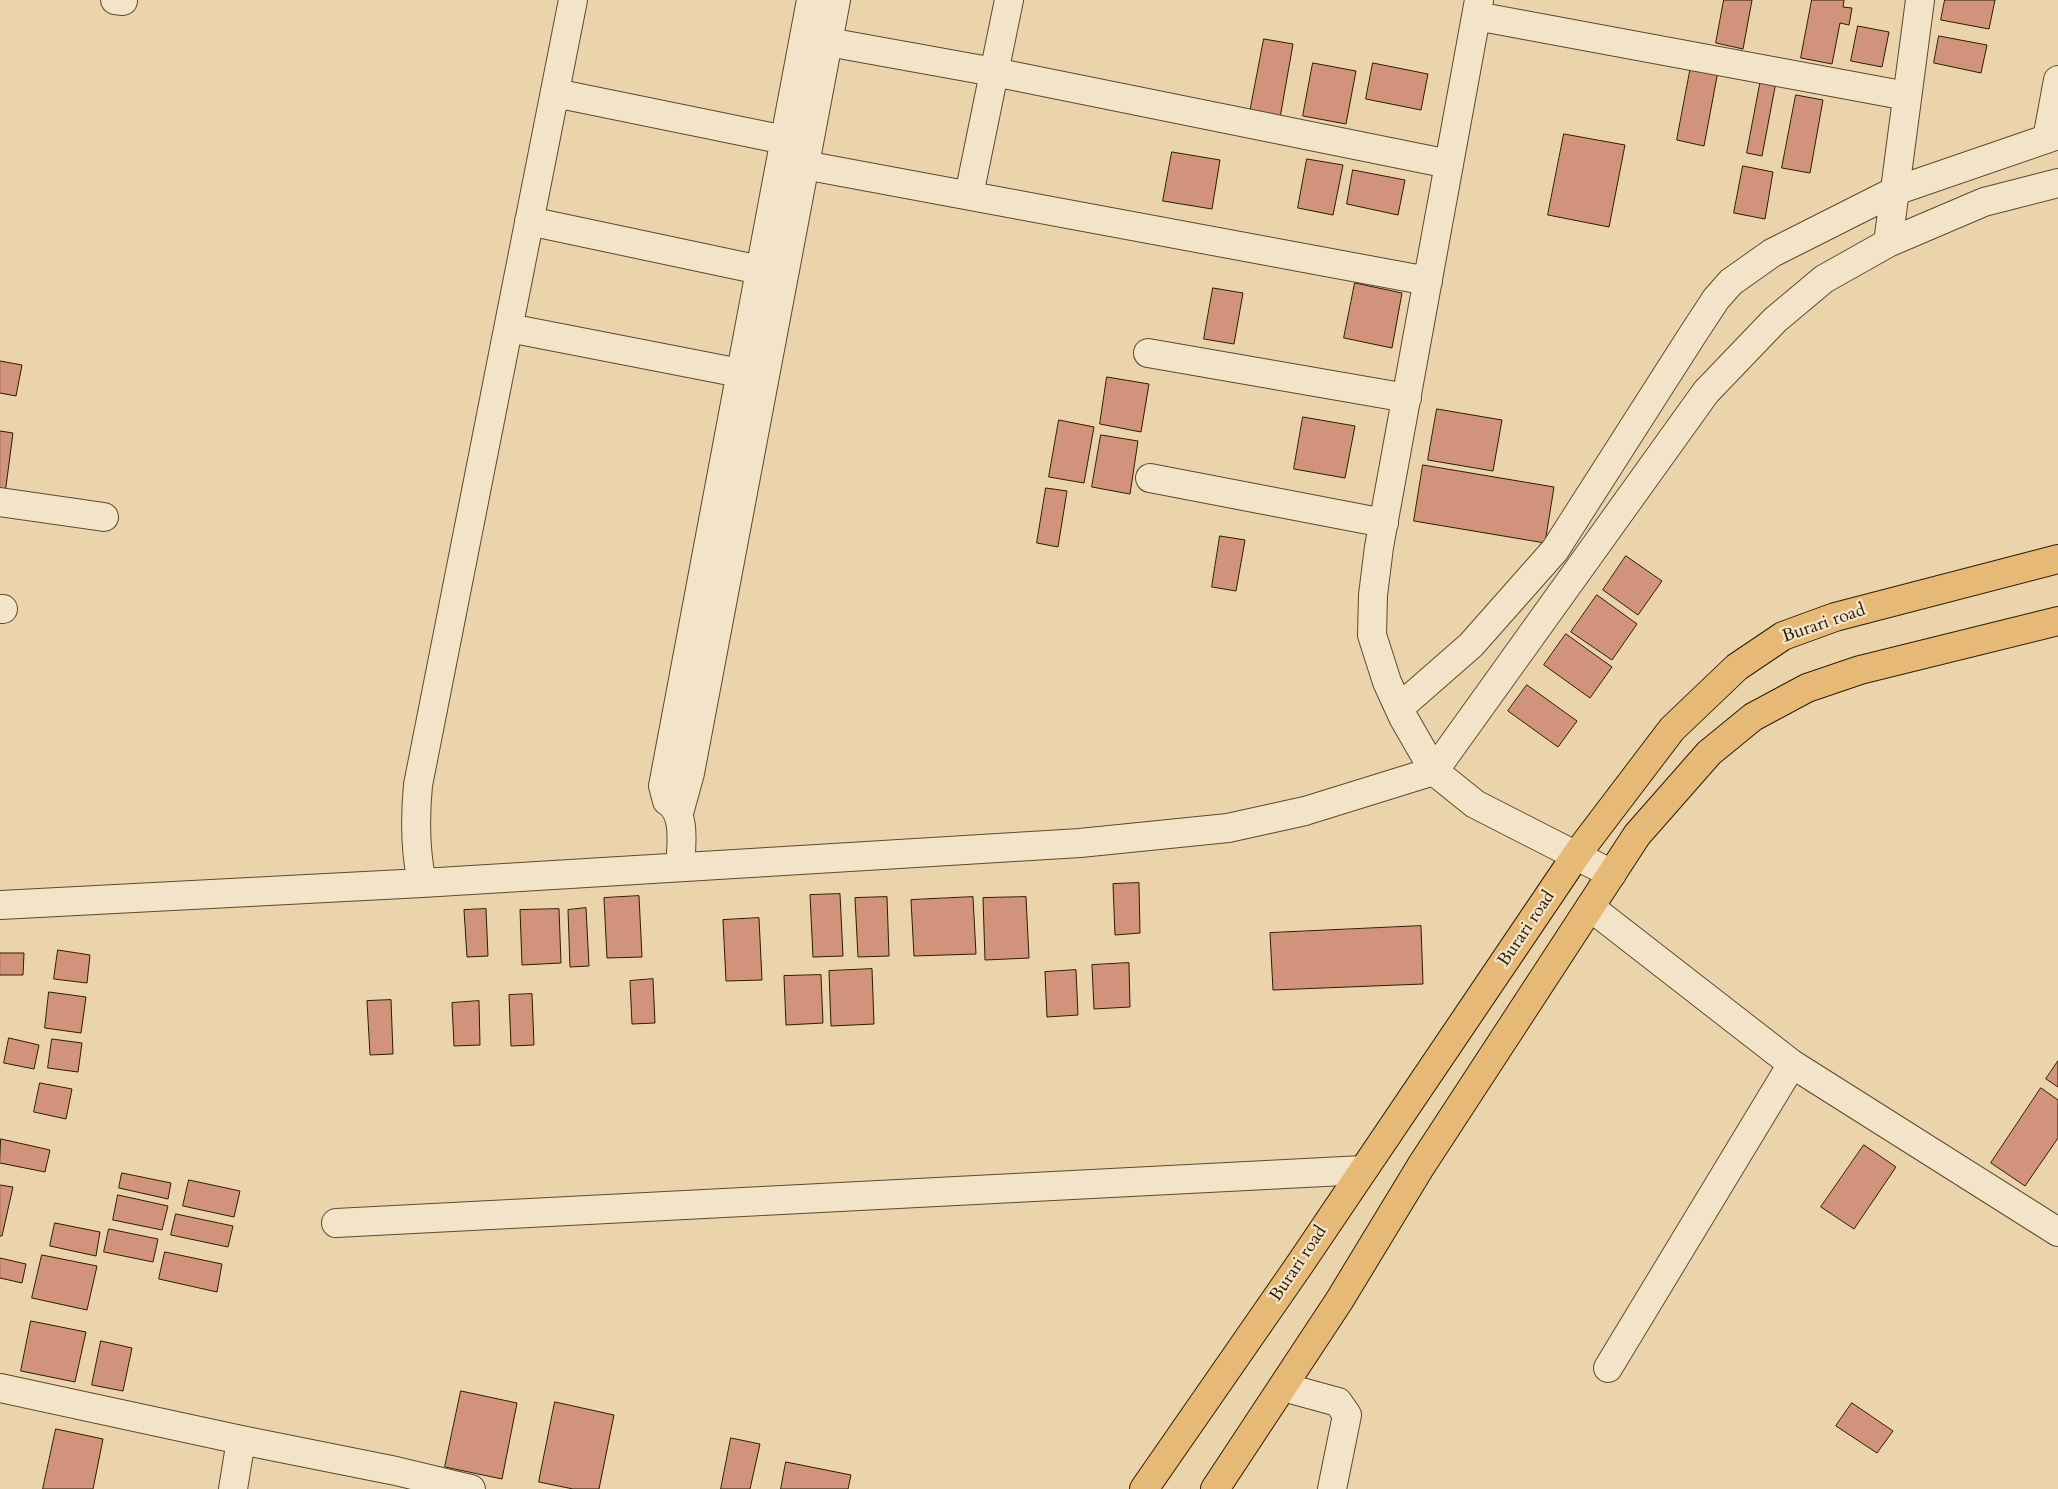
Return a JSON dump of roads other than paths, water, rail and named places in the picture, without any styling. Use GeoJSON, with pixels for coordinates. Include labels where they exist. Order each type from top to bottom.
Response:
{"type":"FeatureCollection","features":[{"type":"Feature","properties":{"kind":"main road","name":"Burari road"},"geometry":{"type":"LineString","coordinates":[[1144,1489],[1577,854],[1672,729],[1737,667],[1783,636],[1835,617],[2058,559]]}},
{"type":"Feature","properties":{"kind":"main road"},"geometry":{"type":"LineString","coordinates":[[1215,1489],[1284,1387],[1421,1166],[1637,835],[1709,753],[1753,717],[1807,688],[1860,670],[2058,621]]}},
{"type":"Feature","properties":{"kind":"street"},"geometry":{"type":"LineString","coordinates":[[420,875],[416,813],[418,785],[573,0]]}},
{"type":"Feature","properties":{"kind":"street"},"geometry":{"type":"LineString","coordinates":[[680,838],[674,805],[667,801],[663,786],[811,0]]}},
{"type":"Feature","properties":{"kind":"street"},"geometry":{"type":"LineString","coordinates":[[680,838],[690,773],[836,0]]}},
{"type":"Feature","properties":{"kind":"street"},"geometry":{"type":"LineString","coordinates":[[969,195],[1009,0]]}},
{"type":"Feature","properties":{"kind":"street"},"geometry":{"type":"LineString","coordinates":[[1888,243],[1920,0]]}},
{"type":"Feature","properties":{"kind":"street"},"geometry":{"type":"LineString","coordinates":[[1612,874],[1577,854],[1510,823],[1475,804],[1434,771],[1401,713],[1387,682],[1372,635],[1373,595],[1384,522],[1478,8],[1907,96]]}},
{"type":"Feature","properties":{"kind":"street"},"geometry":{"type":"LineString","coordinates":[[828,42],[994,72],[1449,164]]}},
{"type":"Feature","properties":{"kind":"street"},"geometry":{"type":"LineString","coordinates":[[1401,713],[1471,645],[1555,550],[1693,334],[1716,299],[1731,282],[1772,253],[1895,190],[2053,137],[2058,80]]}},
{"type":"Feature","properties":{"kind":"street"},"geometry":{"type":"LineString","coordinates":[[555,93],[784,140]]}},
{"type":"Feature","properties":{"kind":"street"},"geometry":{"type":"LineString","coordinates":[[804,165],[1428,281]]}},
{"type":"Feature","properties":{"kind":"street"},"geometry":{"type":"LineString","coordinates":[[0,905],[420,875],[680,838],[1080,843],[1228,828],[1305,811],[1434,771],[1706,392],[1775,320],[1824,279],[1888,243],[1984,202],[2058,183]]}},
{"type":"Feature","properties":{"kind":"street"},"geometry":{"type":"LineString","coordinates":[[529,221],[760,270]]}},
{"type":"Feature","properties":{"kind":"street"},"geometry":{"type":"LineString","coordinates":[[508,328],[740,373]]}},
{"type":"Feature","properties":{"kind":"street"},"geometry":{"type":"LineString","coordinates":[[1148,353],[1407,398]]}},
{"type":"Feature","properties":{"kind":"street"},"geometry":{"type":"LineString","coordinates":[[1150,478],[1384,522]]}},
{"type":"Feature","properties":{"kind":"street"},"geometry":{"type":"LineString","coordinates":[[0,502],[104,517]]}},
{"type":"Feature","properties":{"kind":"street"},"geometry":{"type":"LineString","coordinates":[[1590,908],[1792,1064],[2058,1232]]}},
{"type":"Feature","properties":{"kind":"street"},"geometry":{"type":"LineString","coordinates":[[1608,1368],[1792,1064]]}},
{"type":"Feature","properties":{"kind":"street"},"geometry":{"type":"LineString","coordinates":[[336,1223],[1363,1170]]}},
{"type":"Feature","properties":{"kind":"street"},"geometry":{"type":"LineString","coordinates":[[1284,1387],[1338,1402],[1348,1415],[1332,1489]]}},
{"type":"Feature","properties":{"kind":"street"},"geometry":{"type":"LineString","coordinates":[[0,1388],[241,1440],[394,1480],[471,1489]]}},
{"type":"Feature","properties":{"kind":"street"},"geometry":{"type":"LineString","coordinates":[[233,1489],[241,1440]]}}]}
